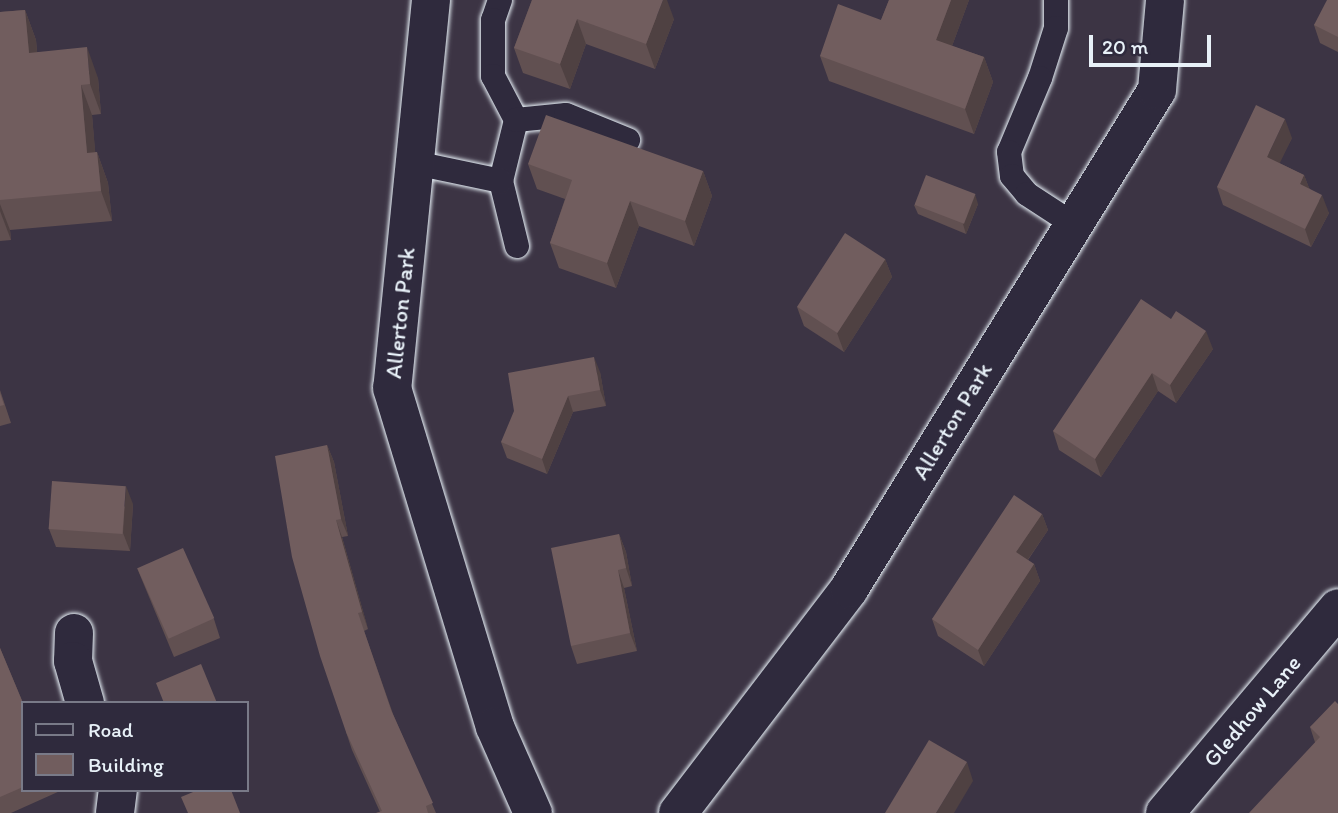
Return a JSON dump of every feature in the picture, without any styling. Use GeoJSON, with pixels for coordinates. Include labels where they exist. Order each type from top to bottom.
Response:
{"type":"FeatureCollection","features":[{"type":"Feature","properties":{"kind":"street","name":"Allerton Park"},"geometry":{"type":"LineString","coordinates":[[431,0],[392,388],[495,727],[533,813]]}},
{"type":"Feature","properties":{"kind":"street","name":"Allerton Park"},"geometry":{"type":"LineString","coordinates":[[678,813],[849,589],[1157,90],[1165,0]]}},
{"type":"Feature","properties":{"kind":"street","name":"Gledhow Lane"},"geometry":{"type":"LineString","coordinates":[[1165,813],[1338,608]]}},
{"type":"Feature","properties":{"kind":"street"},"geometry":{"type":"LineString","coordinates":[[74,633],[73,661],[84,701]]}},
{"type":"Feature","properties":{"kind":"street"},"geometry":{"type":"LineString","coordinates":[[115,813],[118,792]]}},
{"type":"Feature","properties":{"kind":"lane"},"geometry":{"type":"LineString","coordinates":[[500,0],[493,20],[493,76],[516,120],[501,181],[517,246]]}},
{"type":"Feature","properties":{"kind":"lane"},"geometry":{"type":"LineString","coordinates":[[1056,0],[1056,28],[1040,78],[1009,152],[1012,176],[1027,194],[1073,224]]}},
{"type":"Feature","properties":{"kind":"lane"},"geometry":{"type":"LineString","coordinates":[[516,120],[566,115],[628,140]]}},
{"type":"Feature","properties":{"kind":"lane"},"geometry":{"type":"LineString","coordinates":[[415,163],[501,181]]}},
{"type":"Feature","properties":{"kind":"building"},"geometry":{"type":"Polygon","coordinates":[[[532,0],[663,0],[646,44],[577,19],[560,64],[514,48],[532,0]]]}},
{"type":"Feature","properties":{"kind":"building"},"geometry":{"type":"Polygon","coordinates":[[[889,0],[951,0],[936,40],[984,57],[965,109],[820,56],[838,4],[881,20],[889,0]]]}},
{"type":"Feature","properties":{"kind":"building"},"geometry":{"type":"Polygon","coordinates":[[[1327,0],[1338,0],[1338,37],[1314,25],[1327,0]]]}},
{"type":"Feature","properties":{"kind":"building"},"geometry":{"type":"Polygon","coordinates":[[[25,10],[29,53],[87,47],[90,84],[81,85],[87,153],[97,152],[101,191],[0,200],[0,12],[25,10]]]}},
{"type":"Feature","properties":{"kind":"building"},"geometry":{"type":"Polygon","coordinates":[[[1256,105],[1285,119],[1267,157],[1304,175],[1300,184],[1322,195],[1305,229],[1217,187],[1256,105]]]}},
{"type":"Feature","properties":{"kind":"building"},"geometry":{"type":"Polygon","coordinates":[[[546,115],[703,171],[685,221],[630,201],[607,263],[550,243],[572,180],[528,164],[546,115]]]}},
{"type":"Feature","properties":{"kind":"building"},"geometry":{"type":"Polygon","coordinates":[[[926,175],[975,194],[964,224],[915,205],[926,175]]]}},
{"type":"Feature","properties":{"kind":"building"},"geometry":{"type":"Polygon","coordinates":[[[845,233],[885,259],[837,333],[797,307],[845,233]]]}},
{"type":"Feature","properties":{"kind":"building"},"geometry":{"type":"Polygon","coordinates":[[[1141,299],[1171,319],[1176,311],[1206,331],[1170,385],[1152,373],[1095,459],[1053,431],[1141,299]]]}},
{"type":"Feature","properties":{"kind":"building"},"geometry":{"type":"Polygon","coordinates":[[[594,357],[600,390],[568,396],[542,459],[501,442],[514,411],[508,373],[594,357]]]}},
{"type":"Feature","properties":{"kind":"building"},"geometry":{"type":"Polygon","coordinates":[[[327,445],[341,519],[336,520],[362,612],[358,613],[391,710],[433,803],[426,806],[428,813],[376,813],[382,811],[346,732],[320,656],[292,557],[275,456],[327,445]]]}},
{"type":"Feature","properties":{"kind":"building"},"geometry":{"type":"Polygon","coordinates":[[[52,481],[126,486],[122,534],[49,529],[52,481]]]}},
{"type":"Feature","properties":{"kind":"building"},"geometry":{"type":"Polygon","coordinates":[[[1014,495],[1042,514],[1016,552],[1034,564],[978,650],[932,619],[1014,495]]]}},
{"type":"Feature","properties":{"kind":"building"},"geometry":{"type":"Polygon","coordinates":[[[619,534],[626,568],[618,570],[630,633],[571,646],[551,548],[619,534]]]}},
{"type":"Feature","properties":{"kind":"building"},"geometry":{"type":"Polygon","coordinates":[[[183,548],[214,618],[169,639],[137,568],[183,548]]]}},
{"type":"Feature","properties":{"kind":"building"},"geometry":{"type":"Polygon","coordinates":[[[0,648],[22,701],[21,788],[0,797],[0,648]]]}},
{"type":"Feature","properties":{"kind":"building"},"geometry":{"type":"Polygon","coordinates":[[[201,664],[216,701],[163,701],[156,683],[201,664]]]}},
{"type":"Feature","properties":{"kind":"building"},"geometry":{"type":"Polygon","coordinates":[[[1335,701],[1338,704],[1338,813],[1249,813],[1320,737],[1310,727],[1335,701]]]}},
{"type":"Feature","properties":{"kind":"building"},"geometry":{"type":"Polygon","coordinates":[[[929,740],[967,762],[936,813],[885,813],[929,740]]]}},
{"type":"Feature","properties":{"kind":"building"},"geometry":{"type":"Polygon","coordinates":[[[193,792],[232,792],[240,813],[188,813],[181,797],[193,792]]]}}]}
